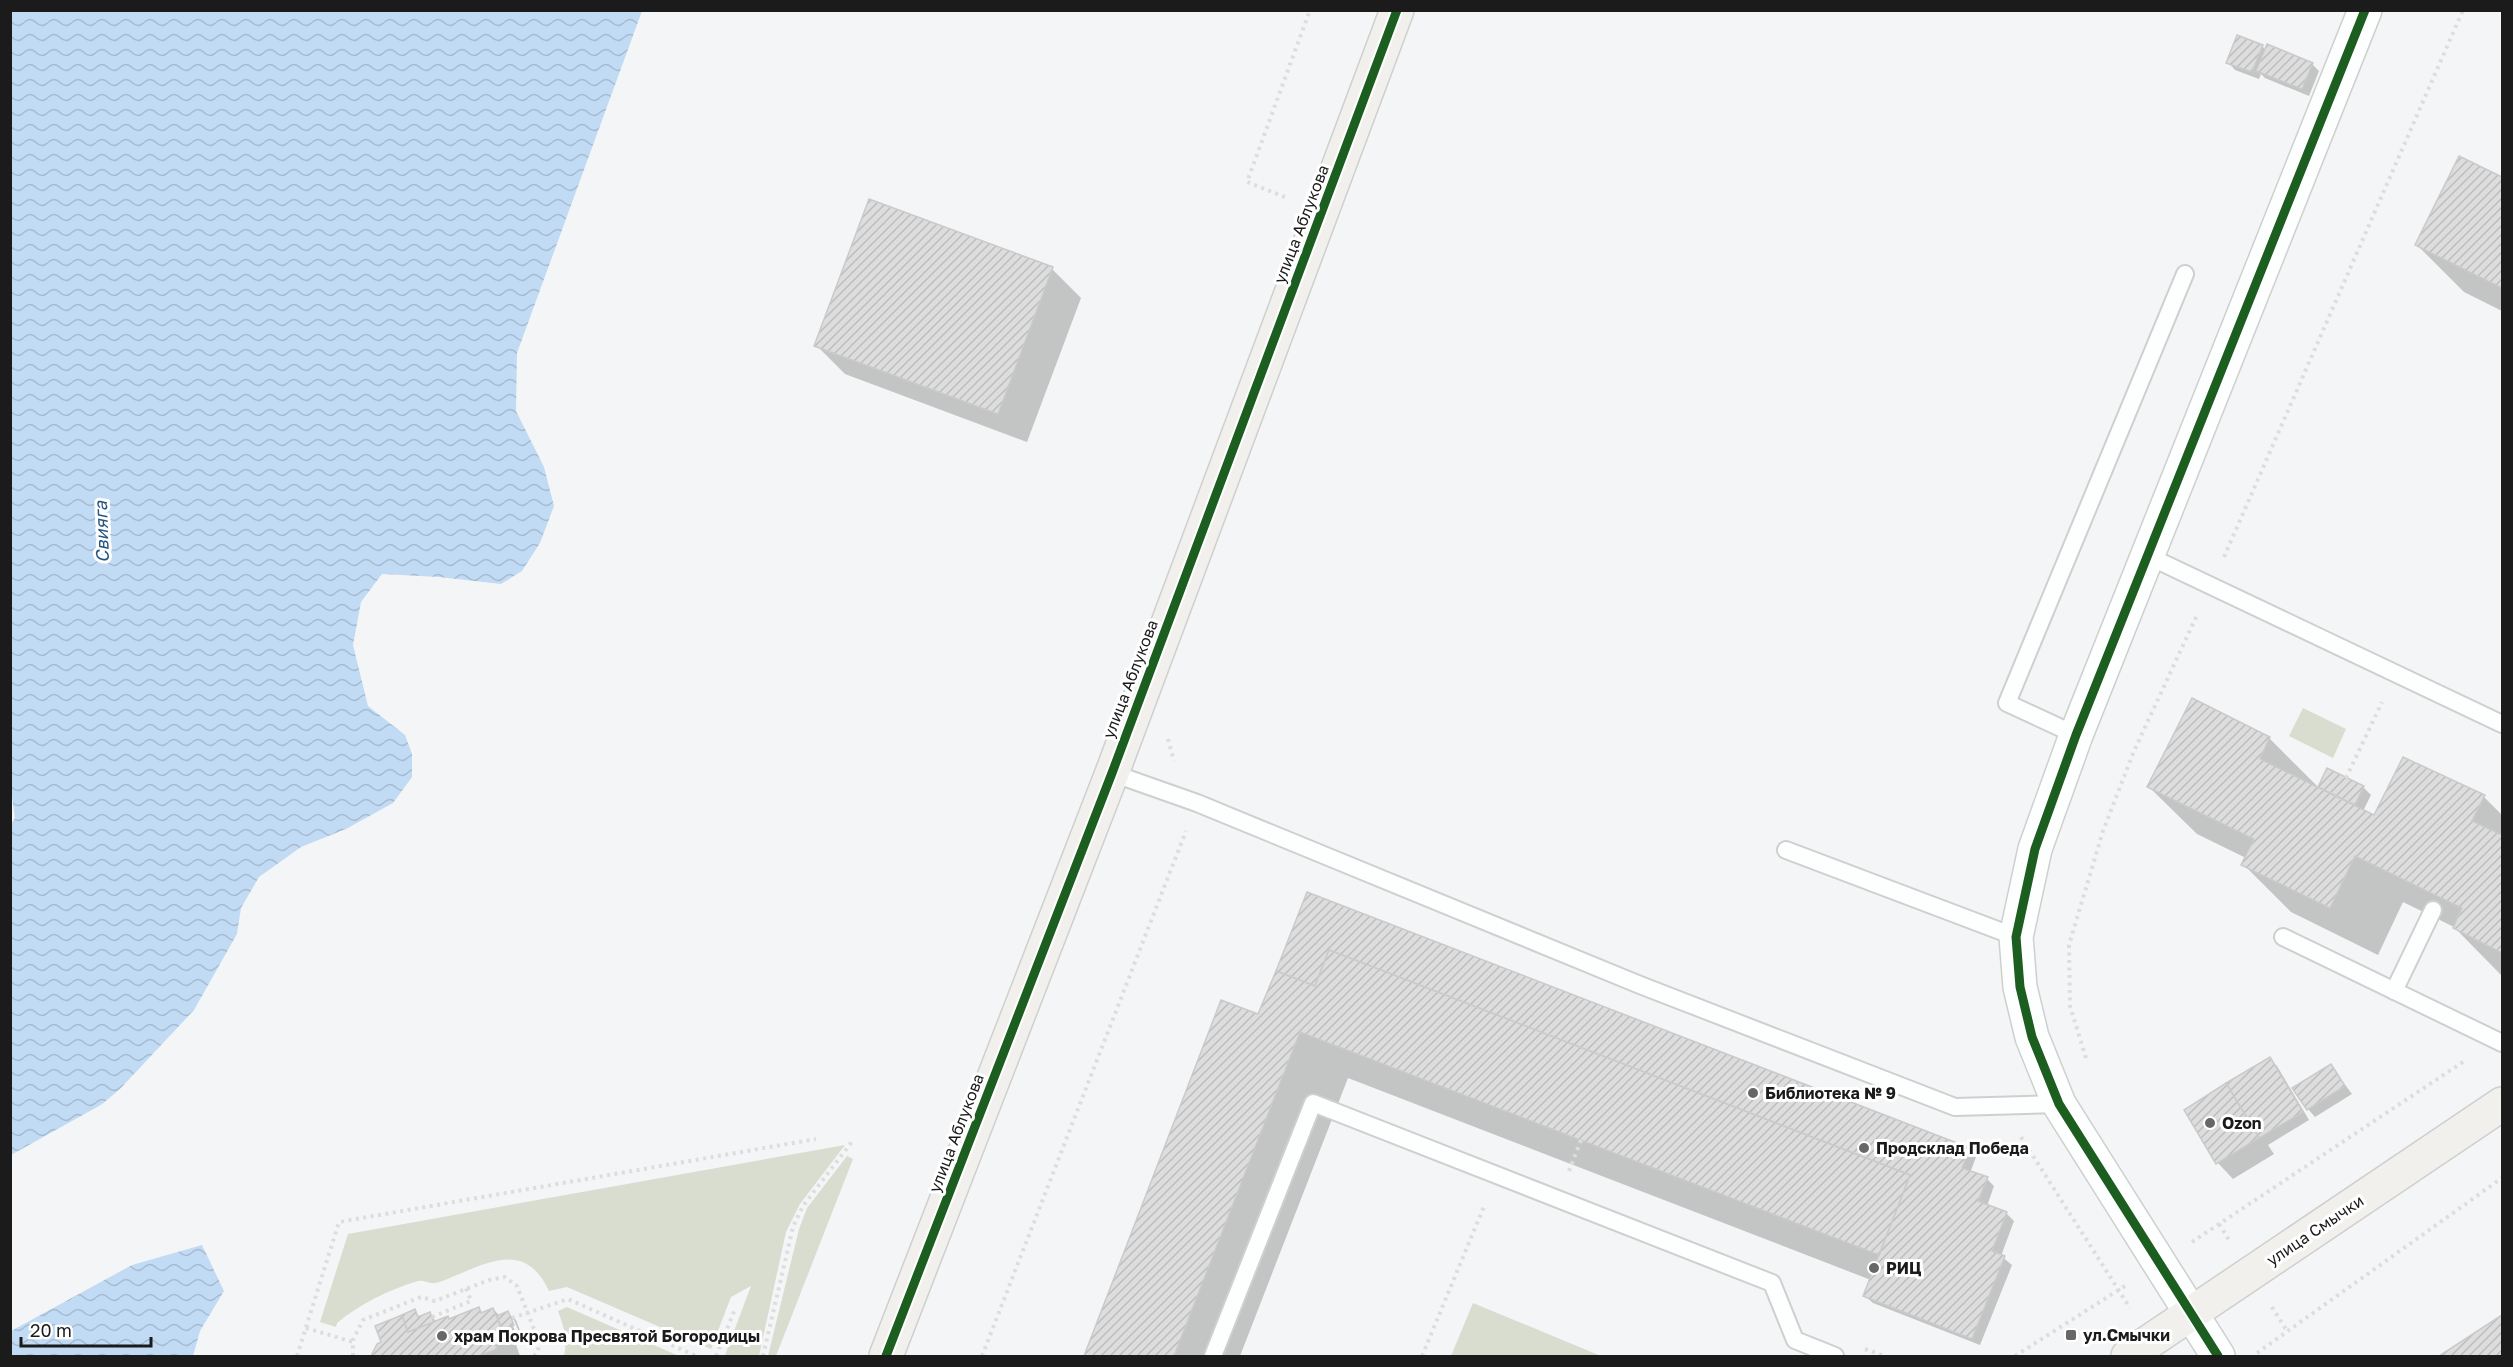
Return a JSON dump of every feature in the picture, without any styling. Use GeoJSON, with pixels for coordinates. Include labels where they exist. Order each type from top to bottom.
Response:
{"type":"FeatureCollection","features":[{"type":"Feature","properties":{"kind":"street","name":"улица Аблукова"},"geometry":{"type":"LineString","coordinates":[[886,1356],[1112,773],[1397,10]]}},
{"type":"Feature","properties":{"kind":"street"},"geometry":{"type":"LineString","coordinates":[[2218,1356],[2059,1104],[2032,1037],[2020,987],[2016,938],[2035,849],[2076,735],[2365,10]]}},
{"type":"Feature","properties":{"kind":"street","name":"улица Смычки"},"geometry":{"type":"LineString","coordinates":[[2128,1356],[2502,1104]]}},
{"type":"Feature","properties":{"kind":"lane"},"geometry":{"type":"LineString","coordinates":[[2076,735],[2007,703],[2185,274]]}},
{"type":"Feature","properties":{"kind":"lane"},"geometry":{"type":"LineString","coordinates":[[2146,555],[2502,724]]}},
{"type":"Feature","properties":{"kind":"lane"},"geometry":{"type":"LineString","coordinates":[[1112,773],[1197,803],[1640,985],[1955,1107],[2059,1104]]}},
{"type":"Feature","properties":{"kind":"lane"},"geometry":{"type":"LineString","coordinates":[[1786,850],[2016,938]]}},
{"type":"Feature","properties":{"kind":"lane"},"geometry":{"type":"LineString","coordinates":[[2394,991],[2433,910]]}},
{"type":"Feature","properties":{"kind":"lane"},"geometry":{"type":"LineString","coordinates":[[2283,937],[2499,1042]]}},
{"type":"Feature","properties":{"kind":"lane"},"geometry":{"type":"LineString","coordinates":[[1213,1356],[1313,1103],[1772,1283],[1795,1340],[1835,1356]]}},
{"type":"Feature","properties":{"kind":"path"},"geometry":{"type":"LineString","coordinates":[[1292,200],[1246,182],[1310,10]]}},
{"type":"Feature","properties":{"kind":"path"},"geometry":{"type":"LineString","coordinates":[[2346,778],[2396,673]]}},
{"type":"Feature","properties":{"kind":"path"},"geometry":{"type":"LineString","coordinates":[[982,1356],[1197,803]]}},
{"type":"Feature","properties":{"kind":"path"},"geometry":{"type":"LineString","coordinates":[[2015,1356],[2499,1042]]}},
{"type":"Feature","properties":{"kind":"path"},"geometry":{"type":"LineString","coordinates":[[2002,1106],[2118,1290]]}},
{"type":"Feature","properties":{"kind":"path"},"geometry":{"type":"LineString","coordinates":[[297,1356],[339,1222],[816,1139]]}},
{"type":"Feature","properties":{"kind":"path"},"geometry":{"type":"LineString","coordinates":[[763,1356],[793,1227],[803,1206],[854,1139]]}},
{"type":"Feature","properties":{"kind":"path"},"geometry":{"type":"LineString","coordinates":[[1566,1180],[1581,1140]]}},
{"type":"Feature","properties":{"kind":"path"},"geometry":{"type":"LineString","coordinates":[[1422,1356],[1497,1175]]}},
{"type":"Feature","properties":{"kind":"path"},"geometry":{"type":"LineString","coordinates":[[2254,1355],[2502,1179]]}},
{"type":"Feature","properties":{"kind":"path"},"geometry":{"type":"LineString","coordinates":[[353,1356],[353,1342],[363,1320],[421,1297],[435,1301],[489,1280],[505,1277],[517,1286],[539,1342],[538,1352],[534,1356]]}},
{"type":"Feature","properties":{"kind":"path"},"geometry":{"type":"LineString","coordinates":[[432,1317],[471,1301],[466,1288]]}},
{"type":"Feature","properties":{"kind":"path"},"geometry":{"type":"LineString","coordinates":[[512,1318],[568,1299],[696,1356]]}},
{"type":"Feature","properties":{"kind":"path"},"geometry":{"type":"LineString","coordinates":[[716,1356],[735,1309]]}},
{"type":"Feature","properties":{"kind":"path"},"geometry":{"type":"LineString","coordinates":[[306,1328],[353,1342]]}},
{"type":"Feature","properties":{"kind":"shaded area"},"geometry":{"type":"Polygon","coordinates":[[[2303,708],[2346,729],[2333,758],[2289,736],[2303,708]]]}},
{"type":"Feature","properties":{"kind":"shaded area"},"geometry":{"type":"Polygon","coordinates":[[[845,1145],[800,1204],[786,1232],[759,1356],[725,1355],[751,1286],[731,1297],[711,1349],[567,1287],[549,1291],[540,1276],[530,1266],[518,1261],[506,1260],[494,1261],[437,1283],[418,1281],[396,1289],[355,1310],[337,1323],[336,1327],[320,1322],[348,1234],[845,1145]]]}},
{"type":"Feature","properties":{"kind":"shaded area"},"geometry":{"type":"Polygon","coordinates":[[[847,1156],[853,1159],[776,1356],[768,1356],[799,1229],[807,1208],[847,1156]]]}},
{"type":"Feature","properties":{"kind":"shaded area"},"geometry":{"type":"Polygon","coordinates":[[[1473,1303],[1601,1356],[1451,1356],[1473,1303]]]}},
{"type":"Feature","properties":{"kind":"shaded area"},"geometry":{"type":"Polygon","coordinates":[[[567,1307],[679,1356],[564,1356],[565,1334],[558,1311],[567,1307]]]}},
{"type":"Feature","properties":{"kind":"water","name":"Свияга"},"geometry":{"type":"Polygon","coordinates":[[[11,11],[642,11],[517,353],[516,411],[544,467],[554,506],[540,543],[522,571],[501,584],[382,574],[361,602],[353,645],[368,706],[405,735],[412,754],[412,777],[393,803],[346,829],[301,847],[259,877],[241,908],[237,934],[194,1010],[120,1089],[67,1134],[11,1202],[10,826],[15,818],[10,782],[11,11]]]}},
{"type":"Feature","properties":{"kind":"water"},"geometry":{"type":"Polygon","coordinates":[[[202,1245],[224,1291],[200,1331],[193,1356],[11,1356],[10,1268],[20,1282],[118,1269],[202,1245]]]}},
{"type":"Feature","properties":{"kind":"pier"},"geometry":{"type":"Polygon","coordinates":[[[115,1097],[69,1136],[45,1182],[10,1205],[11,1155],[115,1097]]]}},
{"type":"Feature","properties":{"kind":"pier"},"geometry":{"type":"Polygon","coordinates":[[[143,1259],[11,1331],[10,1265],[21,1278],[48,1263],[78,1260],[117,1266],[143,1259]]]}},
{"type":"Feature","properties":{"kind":"building"},"geometry":{"type":"Polygon","coordinates":[[[2237,35],[2263,45],[2252,72],[2226,63],[2237,35]]]}},
{"type":"Feature","properties":{"kind":"building"},"geometry":{"type":"Polygon","coordinates":[[[2267,44],[2313,63],[2302,89],[2256,71],[2267,44]]]}},
{"type":"Feature","properties":{"kind":"building"},"geometry":{"type":"Polygon","coordinates":[[[2459,156],[2502,177],[2502,288],[2415,245],[2459,156]]]}},
{"type":"Feature","properties":{"kind":"building"},"geometry":{"type":"Polygon","coordinates":[[[869,199],[1053,267],[998,414],[814,346],[869,199]]]}},
{"type":"Feature","properties":{"kind":"building"},"geometry":{"type":"Polygon","coordinates":[[[2192,698],[2270,737],[2260,759],[2374,815],[2403,757],[2485,795],[2472,821],[2502,835],[2502,953],[2453,928],[2462,908],[2355,856],[2330,908],[2241,865],[2254,839],[2147,787],[2192,698]]]}},
{"type":"Feature","properties":{"kind":"building"},"geometry":{"type":"Polygon","coordinates":[[[2327,768],[2364,786],[2355,805],[2318,787],[2327,768]]]}},
{"type":"Feature","properties":{"kind":"building"},"geometry":{"type":"Polygon","coordinates":[[[1307,892],[1970,1148],[1962,1168],[1988,1177],[1978,1201],[2007,1212],[1992,1251],[2005,1256],[1972,1339],[1863,1296],[1910,1175],[1329,950],[1315,986],[1276,971],[1307,892]]]}},
{"type":"Feature","properties":{"kind":"building"},"geometry":{"type":"Polygon","coordinates":[[[1329,950],[1910,1175],[1879,1255],[1300,1032],[1174,1356],[1084,1356],[1221,1000],[1258,1014],[1276,971],[1315,986],[1329,950]]]}},
{"type":"Feature","properties":{"kind":"building"},"geometry":{"type":"Polygon","coordinates":[[[2270,1057],[2303,1112],[2259,1138],[2226,1083],[2270,1057]]]}},
{"type":"Feature","properties":{"kind":"building"},"geometry":{"type":"Polygon","coordinates":[[[2331,1064],[2345,1086],[2307,1110],[2292,1088],[2331,1064]]]}},
{"type":"Feature","properties":{"kind":"building"},"geometry":{"type":"Polygon","coordinates":[[[2226,1083],[2259,1138],[2216,1164],[2184,1110],[2226,1083]]]}},
{"type":"Feature","properties":{"kind":"building","name":"храм Покрова Пресвятой Богородицы"},"geometry":{"type":"Polygon","coordinates":[[[479,1307],[481,1313],[493,1308],[506,1340],[495,1344],[497,1349],[479,1356],[371,1356],[377,1344],[381,1342],[375,1326],[402,1315],[408,1332],[448,1316],[449,1319],[479,1307]]]}},
{"type":"Feature","properties":{"kind":"building"},"geometry":{"type":"Polygon","coordinates":[[[415,1309],[418,1317],[430,1312],[434,1322],[408,1332],[402,1315],[415,1309]]]}},
{"type":"Feature","properties":{"kind":"building"},"geometry":{"type":"Polygon","coordinates":[[[508,1311],[514,1325],[502,1330],[497,1316],[508,1311]]]}},
{"type":"Feature","properties":{"kind":"building"},"geometry":{"type":"Polygon","coordinates":[[[2502,1315],[2502,1356],[2439,1356],[2502,1315]]]}},
{"type":"Feature","properties":{"kind":"cycle path"},"geometry":{"type":"LineString","coordinates":[[886,1356],[1112,773],[1397,10]]}},
{"type":"Feature","properties":{"kind":"cycle path"},"geometry":{"type":"LineString","coordinates":[[2218,1356],[2059,1104],[2032,1037],[2020,987],[2016,937],[2035,849],[2076,735],[2365,10]]}},
{"type":"Feature","properties":{"kind":"place","name":"Библиотека № 9"},"geometry":{"type":"Point","coordinates":[1753,1093]}},
{"type":"Feature","properties":{"kind":"place","name":"Ozon"},"geometry":{"type":"Point","coordinates":[2210,1123]}},
{"type":"Feature","properties":{"kind":"place","name":"Продсклад Победа"},"geometry":{"type":"Point","coordinates":[1864,1148]}},
{"type":"Feature","properties":{"kind":"place","name":"РИЦ"},"geometry":{"type":"Point","coordinates":[1874,1268]}},
{"type":"Feature","properties":{"kind":"place","name":"ул.Смычки"},"geometry":{"type":"Point","coordinates":[2071,1335]}},
{"type":"Feature","properties":{"kind":"place","name":"храм Покрова Пресвятой Богородицы"},"geometry":{"type":"Point","coordinates":[442,1336]}}]}
